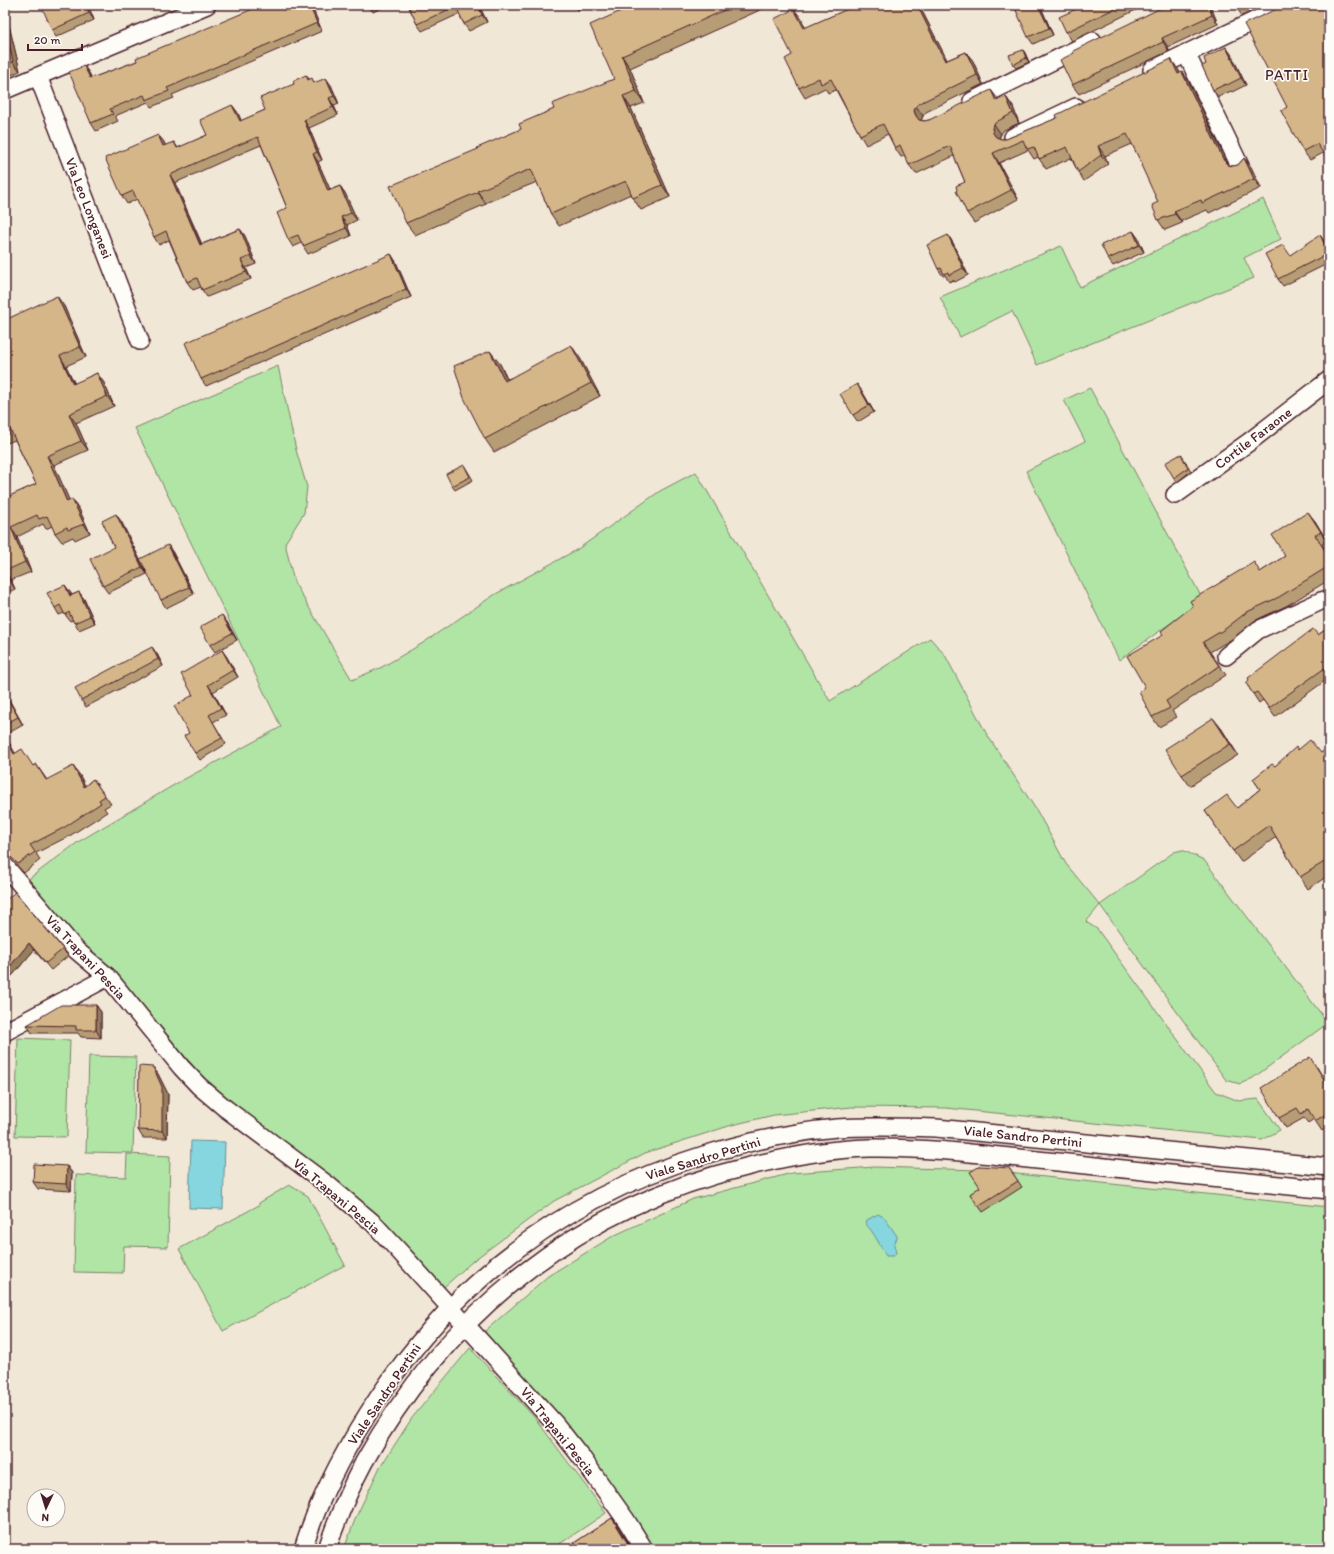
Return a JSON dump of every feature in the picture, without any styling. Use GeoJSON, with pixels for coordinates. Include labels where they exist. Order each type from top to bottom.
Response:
{"type":"FeatureCollection","features":[{"type":"Feature","properties":{"kind":"street"},"geometry":{"type":"LineString","coordinates":[[5,90],[207,5]]}},
{"type":"Feature","properties":{"kind":"street"},"geometry":{"type":"LineString","coordinates":[[1136,77],[1287,5]]}},
{"type":"Feature","properties":{"kind":"street"},"geometry":{"type":"LineString","coordinates":[[960,107],[1111,33]]}},
{"type":"Feature","properties":{"kind":"street"},"geometry":{"type":"LineString","coordinates":[[1186,53],[1240,166]]}},
{"type":"Feature","properties":{"kind":"street","name":"Via Leo Longanesi"},"geometry":{"type":"LineString","coordinates":[[38,76],[140,341]]}},
{"type":"Feature","properties":{"kind":"street"},"geometry":{"type":"LineString","coordinates":[[1009,139],[1087,101]]}},
{"type":"Feature","properties":{"kind":"street","name":"Cortile Faraone"},"geometry":{"type":"LineString","coordinates":[[1175,495],[1249,442],[1329,380]]}},
{"type":"Feature","properties":{"kind":"street"},"geometry":{"type":"LineString","coordinates":[[1226,656],[1258,630],[1321,601],[1329,600]]}},
{"type":"Feature","properties":{"kind":"street","name":"Via Trapani Pescia"},"geometry":{"type":"LineString","coordinates":[[5,866],[76,950],[108,976],[181,1067],[199,1086],[328,1185],[372,1222],[556,1425],[622,1514],[644,1549]]}},
{"type":"Feature","properties":{"kind":"street"},"geometry":{"type":"LineString","coordinates":[[5,1032],[108,976]]}},
{"type":"Feature","properties":{"kind":"street","name":"Viale Sandro Pertini"},"geometry":{"type":"LineString","coordinates":[[303,1549],[308,1532],[327,1487],[353,1437],[397,1369],[422,1337],[449,1308],[475,1282],[527,1241],[581,1206],[615,1189],[668,1167],[710,1153],[759,1140],[836,1128],[874,1126],[936,1128],[1329,1167]]}},
{"type":"Feature","properties":{"kind":"street","name":"Viale Sandro Pertini"},"geometry":{"type":"LineString","coordinates":[[327,1549],[342,1509],[363,1464],[388,1422],[416,1382],[466,1325],[499,1294],[540,1261],[580,1234],[610,1216],[671,1189],[701,1179],[768,1161],[799,1155],[867,1148],[934,1150],[1329,1190]]}},
{"type":"Feature","properties":{"kind":"green space"},"geometry":{"type":"Polygon","coordinates":[[[1263,199],[1281,239],[1244,258],[1254,278],[1037,365],[1012,311],[960,337],[940,297],[1061,246],[1080,287],[1263,199]]]}},
{"type":"Feature","properties":{"kind":"green space"},"geometry":{"type":"Polygon","coordinates":[[[278,366],[296,450],[307,487],[304,513],[285,543],[294,582],[352,680],[382,667],[423,643],[494,595],[578,549],[660,491],[696,472],[830,701],[930,638],[945,655],[986,733],[1037,811],[1066,864],[1100,905],[1086,922],[1097,929],[1216,1092],[1239,1101],[1258,1099],[1280,1130],[1262,1140],[946,1108],[852,1107],[774,1115],[732,1125],[645,1153],[554,1201],[474,1260],[444,1287],[406,1245],[361,1201],[232,1103],[201,1076],[115,971],[80,942],[26,881],[78,842],[179,782],[281,727],[135,428],[278,366]]]}},
{"type":"Feature","properties":{"kind":"green space"},"geometry":{"type":"Polygon","coordinates":[[[1090,388],[1203,600],[1119,660],[1026,471],[1085,441],[1064,400],[1090,388]]]}},
{"type":"Feature","properties":{"kind":"green space"},"geometry":{"type":"Polygon","coordinates":[[[1182,850],[1204,860],[1328,1023],[1253,1078],[1240,1084],[1226,1080],[1100,905],[1174,852],[1182,850]]]}},
{"type":"Feature","properties":{"kind":"green space"},"geometry":{"type":"Polygon","coordinates":[[[18,1038],[70,1040],[67,1137],[15,1136],[18,1038]]]}},
{"type":"Feature","properties":{"kind":"green space"},"geometry":{"type":"Polygon","coordinates":[[[89,1056],[136,1057],[133,1153],[86,1152],[89,1056]]]}},
{"type":"Feature","properties":{"kind":"green space"},"geometry":{"type":"Polygon","coordinates":[[[127,1154],[170,1156],[168,1247],[124,1246],[123,1273],[74,1272],[76,1175],[126,1177],[127,1154]]]}},
{"type":"Feature","properties":{"kind":"green space"},"geometry":{"type":"Polygon","coordinates":[[[874,1167],[979,1170],[1329,1207],[1329,1549],[654,1549],[619,1495],[562,1421],[486,1335],[485,1331],[548,1276],[613,1236],[693,1199],[792,1173],[874,1167]]]}},
{"type":"Feature","properties":{"kind":"green space"},"geometry":{"type":"Polygon","coordinates":[[[289,1185],[308,1196],[345,1265],[223,1331],[179,1249],[259,1205],[259,1203],[289,1185]]]}},
{"type":"Feature","properties":{"kind":"green space"},"geometry":{"type":"Polygon","coordinates":[[[470,1348],[535,1418],[606,1513],[552,1549],[344,1549],[356,1517],[379,1469],[412,1418],[470,1348]]]}},
{"type":"Feature","properties":{"kind":"water"},"geometry":{"type":"Polygon","coordinates":[[[191,1141],[225,1142],[223,1209],[189,1208],[191,1141]]]}},
{"type":"Feature","properties":{"kind":"water"},"geometry":{"type":"Polygon","coordinates":[[[878,1214],[884,1217],[897,1236],[894,1244],[896,1253],[893,1256],[886,1256],[875,1236],[866,1224],[867,1220],[878,1214]]]}},
{"type":"Feature","properties":{"kind":"building"},"geometry":{"type":"Polygon","coordinates":[[[41,5],[86,5],[89,13],[52,30],[41,5]]]}},
{"type":"Feature","properties":{"kind":"building"},"geometry":{"type":"Polygon","coordinates":[[[262,5],[309,5],[317,23],[167,88],[169,91],[146,100],[144,95],[110,109],[113,114],[91,123],[69,72],[84,66],[90,78],[97,76],[137,61],[136,58],[262,5]]]}},
{"type":"Feature","properties":{"kind":"building"},"geometry":{"type":"Polygon","coordinates":[[[408,5],[478,5],[482,15],[464,24],[456,6],[417,24],[408,5]]]}},
{"type":"Feature","properties":{"kind":"building"},"geometry":{"type":"Polygon","coordinates":[[[634,5],[736,5],[622,56],[636,91],[623,96],[662,185],[633,198],[626,181],[551,214],[531,169],[477,191],[478,192],[406,223],[390,186],[521,129],[519,124],[554,109],[552,104],[614,79],[590,25],[634,5]]]}},
{"type":"Feature","properties":{"kind":"building"},"geometry":{"type":"Polygon","coordinates":[[[857,5],[917,5],[945,61],[966,52],[977,75],[916,106],[914,111],[919,120],[929,120],[991,90],[996,101],[1006,97],[1013,113],[998,121],[992,128],[996,137],[1006,139],[1057,118],[1056,115],[1171,59],[1178,74],[1182,72],[1224,161],[1228,165],[1233,166],[1238,165],[1244,158],[1254,179],[1202,203],[1201,200],[1174,211],[1175,214],[1158,220],[1152,205],[1158,202],[1141,165],[1142,164],[1127,134],[1098,146],[1101,155],[1078,172],[1067,147],[1039,159],[1034,147],[1027,149],[1023,140],[993,153],[1011,190],[967,213],[956,191],[956,186],[965,182],[950,146],[909,165],[900,145],[895,148],[883,124],[860,135],[831,79],[821,84],[819,78],[799,88],[785,59],[792,55],[774,19],[794,9],[804,28],[857,5]]]}},
{"type":"Feature","properties":{"kind":"building"},"geometry":{"type":"Polygon","coordinates":[[[1038,5],[1049,28],[1028,37],[1014,6],[1038,5]]]}},
{"type":"Feature","properties":{"kind":"building"},"geometry":{"type":"Polygon","coordinates":[[[1085,5],[1122,5],[1066,32],[1059,17],[1085,5]]]}},
{"type":"Feature","properties":{"kind":"building"},"geometry":{"type":"Polygon","coordinates":[[[1167,5],[1208,5],[1212,15],[1162,38],[1163,42],[1072,85],[1060,60],[1074,53],[1073,51],[1167,5]]]}},
{"type":"Feature","properties":{"kind":"building"},"geometry":{"type":"Polygon","coordinates":[[[1285,5],[1329,5],[1329,161],[1317,144],[1303,151],[1281,111],[1287,107],[1244,24],[1285,5]]]}},
{"type":"Feature","properties":{"kind":"building"},"geometry":{"type":"Polygon","coordinates":[[[5,27],[13,62],[5,65],[5,27]]]}},
{"type":"Feature","properties":{"kind":"building"},"geometry":{"type":"Polygon","coordinates":[[[1226,47],[1241,78],[1213,90],[1202,66],[1206,64],[1204,58],[1226,47]]]}},
{"type":"Feature","properties":{"kind":"building"},"geometry":{"type":"Polygon","coordinates":[[[1023,50],[1026,58],[1013,65],[1009,55],[1023,50]]]}},
{"type":"Feature","properties":{"kind":"building"},"geometry":{"type":"Polygon","coordinates":[[[306,75],[308,80],[312,78],[314,83],[326,78],[334,96],[329,98],[333,107],[304,120],[317,152],[313,154],[328,191],[340,186],[351,213],[341,217],[346,228],[303,246],[298,235],[288,239],[277,213],[287,208],[258,137],[216,154],[170,175],[200,245],[240,229],[251,256],[241,260],[246,272],[202,290],[197,278],[187,282],[166,231],[154,237],[133,191],[122,196],[105,158],[158,135],[163,146],[174,142],[177,148],[207,135],[200,120],[232,105],[240,121],[265,110],[260,98],[294,84],[293,81],[306,75]]]}},
{"type":"Feature","properties":{"kind":"building"},"geometry":{"type":"Polygon","coordinates":[[[1133,231],[1139,245],[1108,259],[1101,245],[1133,231]]]}},
{"type":"Feature","properties":{"kind":"building"},"geometry":{"type":"Polygon","coordinates":[[[948,235],[963,268],[949,275],[948,272],[944,274],[941,268],[938,269],[927,245],[948,235]]]}},
{"type":"Feature","properties":{"kind":"building"},"geometry":{"type":"Polygon","coordinates":[[[1320,235],[1329,253],[1278,279],[1265,254],[1283,245],[1290,255],[1320,235]]]}},
{"type":"Feature","properties":{"kind":"building"},"geometry":{"type":"Polygon","coordinates":[[[391,254],[406,289],[201,379],[185,343],[391,254]]]}},
{"type":"Feature","properties":{"kind":"building"},"geometry":{"type":"Polygon","coordinates":[[[57,296],[80,347],[60,356],[73,384],[97,373],[107,396],[69,414],[81,441],[47,456],[67,502],[72,499],[84,524],[68,530],[67,527],[55,533],[47,516],[39,519],[37,515],[11,527],[25,562],[5,571],[5,498],[36,484],[10,429],[5,432],[5,320],[57,296]]]}},
{"type":"Feature","properties":{"kind":"building"},"geometry":{"type":"Polygon","coordinates":[[[571,345],[591,383],[485,439],[464,398],[454,366],[490,351],[505,381],[571,345]]]}},
{"type":"Feature","properties":{"kind":"building"},"geometry":{"type":"Polygon","coordinates":[[[857,384],[869,405],[853,415],[840,394],[857,384]]]}},
{"type":"Feature","properties":{"kind":"building"},"geometry":{"type":"Polygon","coordinates":[[[1181,454],[1188,468],[1174,478],[1165,463],[1181,454]]]}},
{"type":"Feature","properties":{"kind":"building"},"geometry":{"type":"Polygon","coordinates":[[[464,465],[470,477],[452,486],[446,474],[464,465]]]}},
{"type":"Feature","properties":{"kind":"building"},"geometry":{"type":"Polygon","coordinates":[[[1308,512],[1321,532],[1315,535],[1329,557],[1329,566],[1279,597],[1247,612],[1225,629],[1203,642],[1219,666],[1166,701],[1170,708],[1152,717],[1139,692],[1145,687],[1127,656],[1163,635],[1161,631],[1193,606],[1190,601],[1254,562],[1260,572],[1285,556],[1272,535],[1308,512]]]}},
{"type":"Feature","properties":{"kind":"building"},"geometry":{"type":"Polygon","coordinates":[[[116,514],[142,567],[103,586],[90,559],[114,547],[102,521],[116,514]]]}},
{"type":"Feature","properties":{"kind":"building"},"geometry":{"type":"Polygon","coordinates":[[[168,545],[189,587],[161,600],[140,559],[168,545]]]}},
{"type":"Feature","properties":{"kind":"building"},"geometry":{"type":"Polygon","coordinates":[[[5,571],[9,580],[5,581],[5,571]]]}},
{"type":"Feature","properties":{"kind":"building"},"geometry":{"type":"Polygon","coordinates":[[[65,585],[70,596],[79,592],[90,616],[74,623],[69,612],[65,615],[60,605],[55,608],[47,593],[65,585]]]}},
{"type":"Feature","properties":{"kind":"building"},"geometry":{"type":"Polygon","coordinates":[[[222,615],[232,633],[210,645],[200,627],[222,615]]]}},
{"type":"Feature","properties":{"kind":"building"},"geometry":{"type":"Polygon","coordinates":[[[1329,627],[1329,665],[1269,708],[1257,692],[1253,694],[1246,683],[1249,680],[1248,678],[1313,629],[1318,635],[1329,627]]]}},
{"type":"Feature","properties":{"kind":"building"},"geometry":{"type":"Polygon","coordinates":[[[152,647],[158,659],[81,700],[75,688],[152,647]]]}},
{"type":"Feature","properties":{"kind":"building"},"geometry":{"type":"Polygon","coordinates":[[[222,650],[233,670],[208,685],[221,708],[209,715],[222,738],[195,753],[184,736],[189,733],[174,706],[193,695],[181,674],[222,650]]]}},
{"type":"Feature","properties":{"kind":"building"},"geometry":{"type":"Polygon","coordinates":[[[5,694],[18,717],[5,724],[5,694]]]}},
{"type":"Feature","properties":{"kind":"building"},"geometry":{"type":"Polygon","coordinates":[[[1213,718],[1230,744],[1182,775],[1165,749],[1213,718]]]}},
{"type":"Feature","properties":{"kind":"building"},"geometry":{"type":"Polygon","coordinates":[[[5,737],[14,754],[22,749],[33,766],[36,764],[46,780],[73,766],[84,787],[93,779],[105,796],[99,800],[101,803],[65,827],[30,845],[35,852],[18,864],[5,851],[5,737]]]}},
{"type":"Feature","properties":{"kind":"building"},"geometry":{"type":"Polygon","coordinates":[[[1310,740],[1321,753],[1329,747],[1329,859],[1300,877],[1269,825],[1233,851],[1205,811],[1227,795],[1237,808],[1260,789],[1253,779],[1272,764],[1275,766],[1296,747],[1298,750],[1310,740]]]}},
{"type":"Feature","properties":{"kind":"building"},"geometry":{"type":"Polygon","coordinates":[[[15,892],[63,949],[46,963],[29,943],[7,970],[5,967],[5,942],[8,940],[5,937],[5,901],[15,892]]]}},
{"type":"Feature","properties":{"kind":"building"},"geometry":{"type":"Polygon","coordinates":[[[61,1005],[96,1005],[96,1030],[76,1030],[76,1026],[27,1025],[61,1005]]]}},
{"type":"Feature","properties":{"kind":"building"},"geometry":{"type":"Polygon","coordinates":[[[1310,1057],[1327,1084],[1329,1083],[1329,1112],[1315,1121],[1308,1109],[1301,1114],[1297,1108],[1279,1118],[1261,1088],[1310,1057]]]}},
{"type":"Feature","properties":{"kind":"building"},"geometry":{"type":"Polygon","coordinates":[[[139,1066],[153,1067],[162,1087],[162,1131],[138,1130],[139,1066]]]}},
{"type":"Feature","properties":{"kind":"building"},"geometry":{"type":"Polygon","coordinates":[[[34,1164],[67,1166],[66,1184],[33,1182],[34,1164]]]}},
{"type":"Feature","properties":{"kind":"building"},"geometry":{"type":"Polygon","coordinates":[[[980,1166],[1009,1168],[1018,1181],[978,1206],[970,1194],[980,1187],[970,1172],[980,1166]]]}},
{"type":"Feature","properties":{"kind":"building"},"geometry":{"type":"Polygon","coordinates":[[[612,1518],[628,1544],[621,1549],[565,1549],[612,1518]]]}},
{"type":"Feature","properties":{"kind":"district","name":"PATTI"},"geometry":{"type":"Point","coordinates":[1287,75]}}]}
